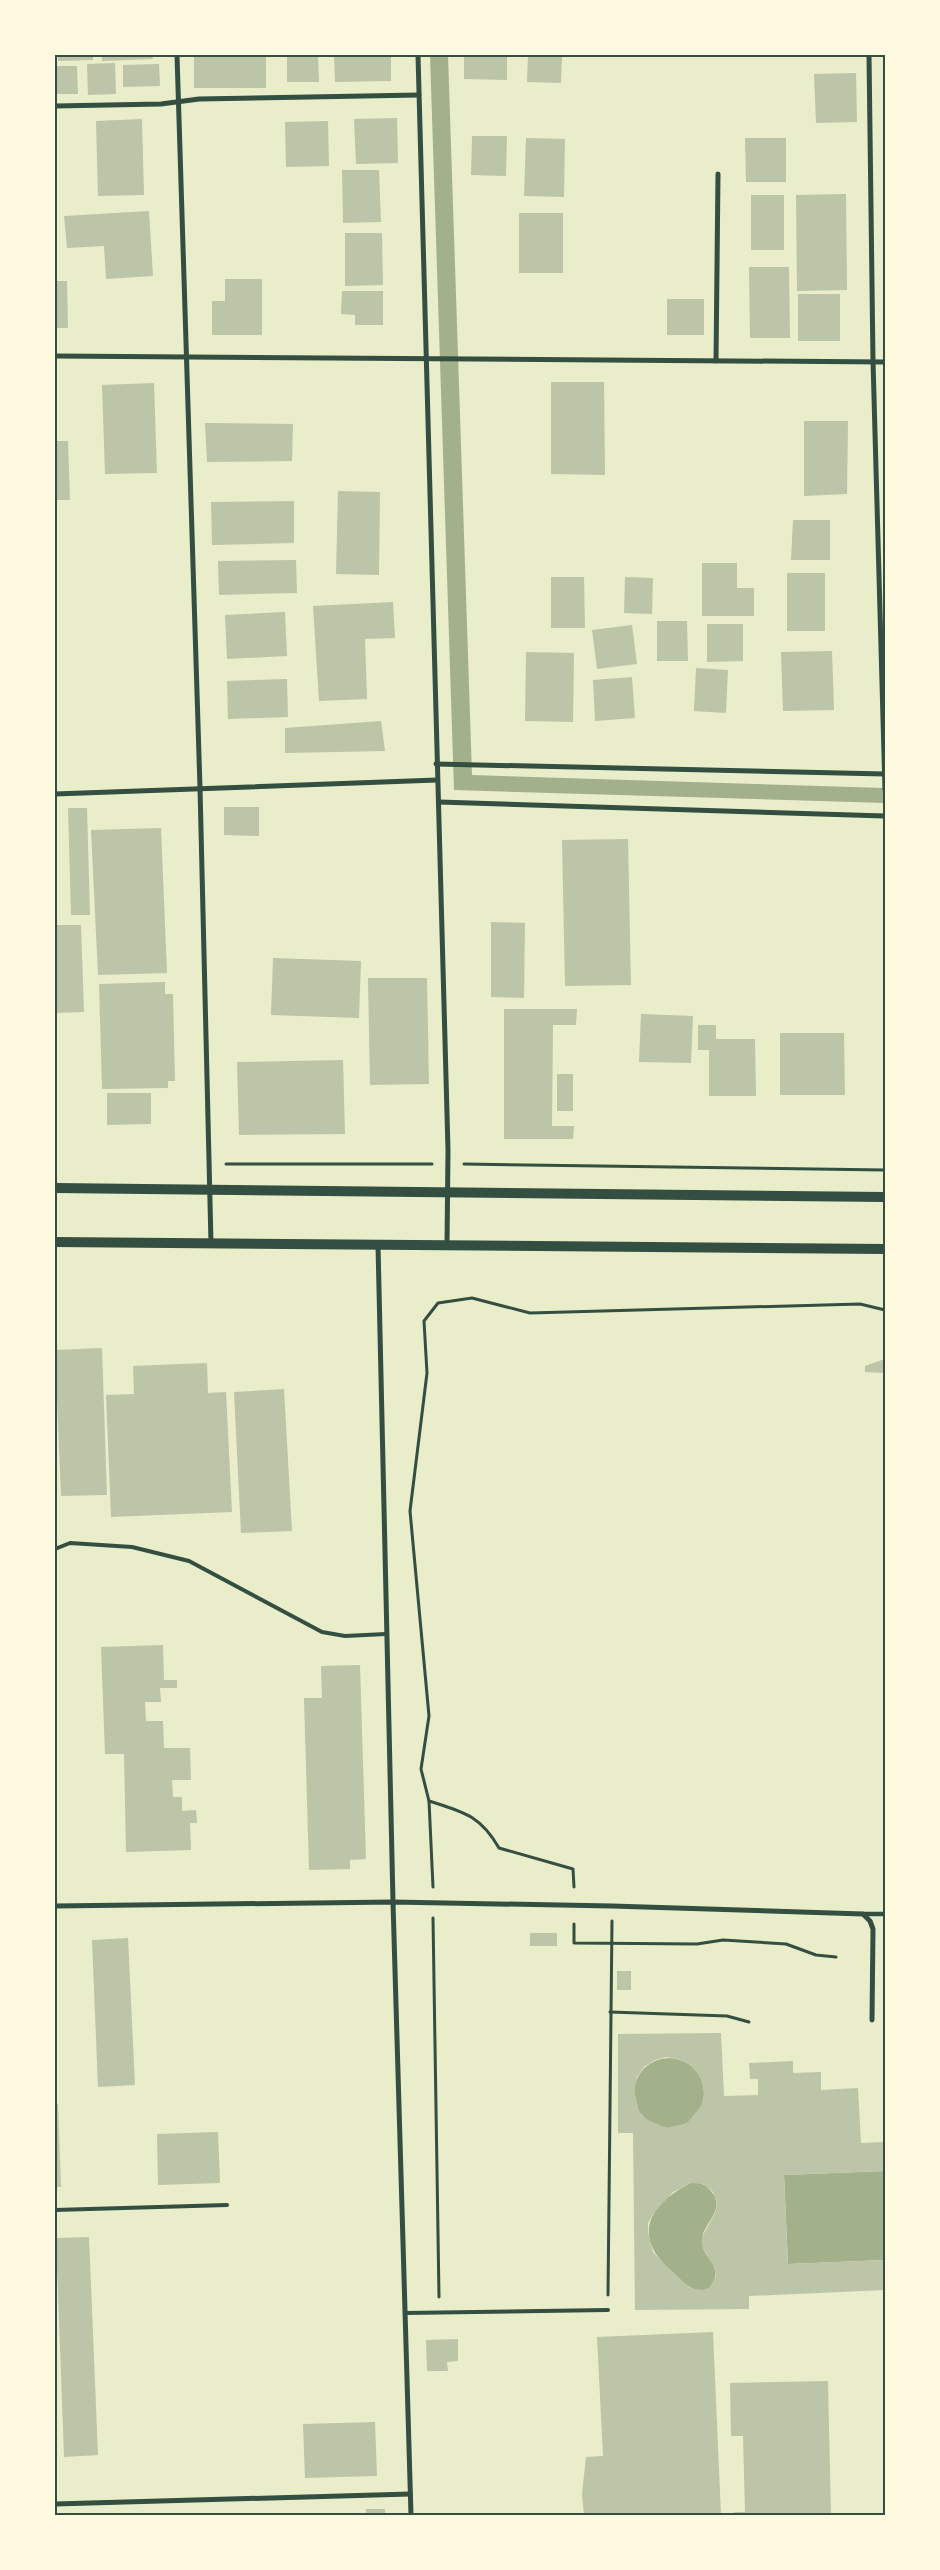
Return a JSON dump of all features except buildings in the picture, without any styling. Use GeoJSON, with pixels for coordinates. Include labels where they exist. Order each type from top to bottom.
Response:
{"type":"FeatureCollection","features":[{"type":"Feature","properties":{"kind":"main road"},"geometry":{"type":"LineString","coordinates":[[56,1187],[885,1197]]}},
{"type":"Feature","properties":{"kind":"main road"},"geometry":{"type":"LineString","coordinates":[[55,1242],[885,1249]]}},
{"type":"Feature","properties":{"kind":"street"},"geometry":{"type":"LineString","coordinates":[[177,55],[200,788],[211,1243]]}},
{"type":"Feature","properties":{"kind":"street"},"geometry":{"type":"LineString","coordinates":[[418,55],[428,358],[436,764],[439,802],[447,1245]]}},
{"type":"Feature","properties":{"kind":"street"},"geometry":{"type":"LineString","coordinates":[[869,55],[873,362],[885,789]]}},
{"type":"Feature","properties":{"kind":"street"},"geometry":{"type":"LineString","coordinates":[[55,106],[419,95]]}},
{"type":"Feature","properties":{"kind":"street"},"geometry":{"type":"LineString","coordinates":[[716,361],[718,174]]}},
{"type":"Feature","properties":{"kind":"street"},"geometry":{"type":"LineString","coordinates":[[55,356],[885,362]]}},
{"type":"Feature","properties":{"kind":"street"},"geometry":{"type":"LineString","coordinates":[[436,764],[884,774]]}},
{"type":"Feature","properties":{"kind":"street"},"geometry":{"type":"LineString","coordinates":[[55,794],[437,780]]}},
{"type":"Feature","properties":{"kind":"street"},"geometry":{"type":"LineString","coordinates":[[439,802],[885,816]]}},
{"type":"Feature","properties":{"kind":"street"},"geometry":{"type":"LineString","coordinates":[[378,1245],[386,1634],[411,2515]]}},
{"type":"Feature","properties":{"kind":"street"},"geometry":{"type":"LineString","coordinates":[[55,1906],[393,1902],[885,1914]]}},
{"type":"Feature","properties":{"kind":"street"},"geometry":{"type":"LineString","coordinates":[[863,1914],[870,1921],[873,1929],[872,2020]]}},
{"type":"Feature","properties":{"kind":"street"},"geometry":{"type":"LineString","coordinates":[[55,2504],[410,2494]]}},
{"type":"Feature","properties":{"kind":"lane"},"geometry":{"type":"LineString","coordinates":[[55,1549],[70,1543],[123,1547],[189,1561],[322,1632],[345,1636],[386,1634]]}},
{"type":"Feature","properties":{"kind":"lane"},"geometry":{"type":"LineString","coordinates":[[55,2210],[227,2205]]}},
{"type":"Feature","properties":{"kind":"lane"},"geometry":{"type":"LineString","coordinates":[[405,2313],[608,2310]]}},
{"type":"Feature","properties":{"kind":"path"},"geometry":{"type":"LineString","coordinates":[[210,1164],[447,1164],[885,1170]]}},
{"type":"Feature","properties":{"kind":"path"},"geometry":{"type":"LineString","coordinates":[[439,2312],[433,1903],[429,1802],[420,1769],[429,1716],[410,1512],[427,1373],[424,1321],[438,1303],[472,1298],[530,1313],[860,1304],[885,1310]]}},
{"type":"Feature","properties":{"kind":"path"},"geometry":{"type":"LineString","coordinates":[[429,1802],[464,1812],[488,1829],[498,1848],[573,1869],[574,1887]]}},
{"type":"Feature","properties":{"kind":"path"},"geometry":{"type":"LineString","coordinates":[[608,2310],[612,1906]]}},
{"type":"Feature","properties":{"kind":"path"},"geometry":{"type":"LineString","coordinates":[[574,1924],[574,1943],[697,1944],[723,1940],[786,1944],[816,1955],[836,1957]]}},
{"type":"Feature","properties":{"kind":"path"},"geometry":{"type":"LineString","coordinates":[[610,2012],[727,2016],[749,2022]]}},
{"type":"Feature","properties":{"kind":"shaded area"},"geometry":{"type":"Polygon","coordinates":[[[430,55],[448,55],[472,775],[885,788],[885,803],[454,790],[430,55]]]}},
{"type":"Feature","properties":{"kind":"shaded area"},"geometry":{"type":"Polygon","coordinates":[[[669,2058],[682,2061],[694,2068],[701,2080],[704,2093],[701,2106],[694,2118],[682,2125],[669,2128],[656,2125],[644,2118],[637,2106],[634,2093],[637,2080],[644,2068],[656,2061],[669,2058]]]}},
{"type":"Feature","properties":{"kind":"shaded area"},"geometry":{"type":"Polygon","coordinates":[[[885,2171],[885,2260],[788,2264],[784,2175],[885,2171]]]}},
{"type":"Feature","properties":{"kind":"shaded area"},"geometry":{"type":"Polygon","coordinates":[[[691,2183],[705,2185],[715,2198],[716,2205],[715,2211],[705,2230],[702,2243],[714,2266],[715,2278],[707,2290],[701,2291],[688,2286],[668,2268],[657,2255],[651,2243],[649,2231],[651,2220],[657,2209],[666,2199],[691,2183]]]}}]}
